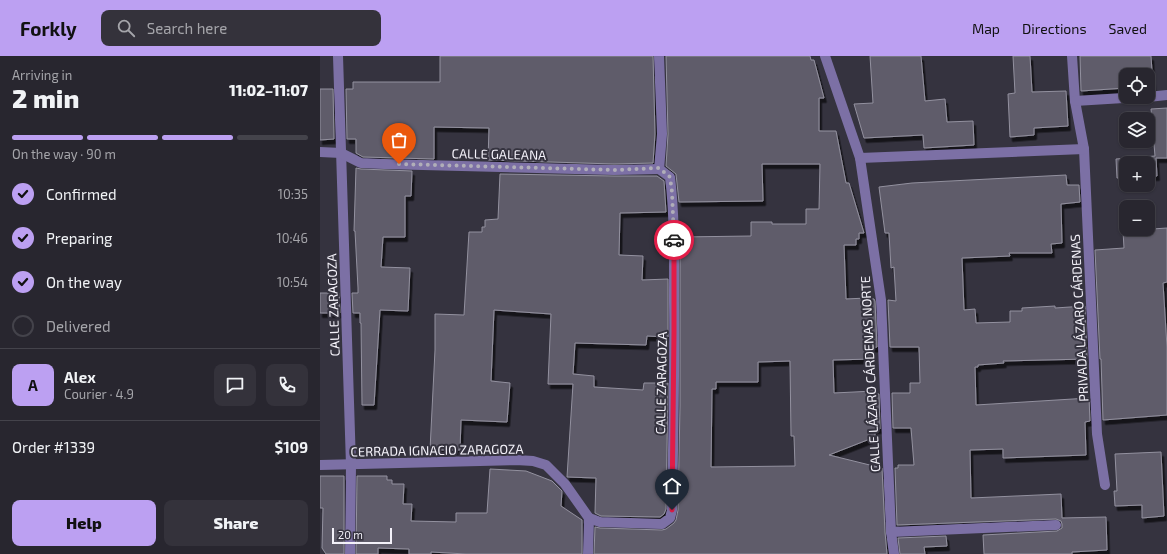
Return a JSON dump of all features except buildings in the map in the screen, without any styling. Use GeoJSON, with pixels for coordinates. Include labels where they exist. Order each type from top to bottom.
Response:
{"type":"FeatureCollection","features":[{"type":"Feature","properties":{"kind":"street","name":"CALLE ZARAGOZA"},"geometry":{"type":"LineString","coordinates":[[338,56],[351,465],[350,554]]}},
{"type":"Feature","properties":{"kind":"street"},"geometry":{"type":"LineString","coordinates":[[659,56],[662,134],[659,168]]}},
{"type":"Feature","properties":{"kind":"street","name":"CALLE LÁZARO CÁRDENAS NORTE"},"geometry":{"type":"LineString","coordinates":[[825,56],[860,158],[881,300],[891,532],[894,554]]}},
{"type":"Feature","properties":{"kind":"street","name":"PRIVADA LÁZARO CÁRDENAS"},"geometry":{"type":"LineString","coordinates":[[1072,56],[1075,101],[1084,149],[1097,434],[1106,485]]}},
{"type":"Feature","properties":{"kind":"street"},"geometry":{"type":"LineString","coordinates":[[1155,97],[1167,96]]}},
{"type":"Feature","properties":{"kind":"street"},"geometry":{"type":"LineString","coordinates":[[1075,101],[1119,98]]}},
{"type":"Feature","properties":{"kind":"street"},"geometry":{"type":"LineString","coordinates":[[860,158],[1084,149]]}},
{"type":"Feature","properties":{"kind":"street"},"geometry":{"type":"LineString","coordinates":[[320,152],[341,152]]}},
{"type":"Feature","properties":{"kind":"street","name":"CALLE GALEANA"},"geometry":{"type":"LineString","coordinates":[[341,152],[361,162],[384,164],[614,170],[659,168]]}},
{"type":"Feature","properties":{"kind":"street","name":"CALLE ZARAGOZA"},"geometry":{"type":"LineString","coordinates":[[588,518],[600,522],[662,524],[670,518],[672,510],[674,243],[670,177],[659,168]]}},
{"type":"Feature","properties":{"kind":"street","name":"CERRADA IGNACIO ZARAGOZA"},"geometry":{"type":"LineString","coordinates":[[320,465],[516,460],[533,461],[546,465],[553,472],[564,484],[588,518]]}},
{"type":"Feature","properties":{"kind":"street"},"geometry":{"type":"LineString","coordinates":[[588,518],[588,554]]}},
{"type":"Feature","properties":{"kind":"street"},"geometry":{"type":"LineString","coordinates":[[891,532],[1056,525]]}},
{"type":"Feature","properties":{"kind":"way so far"},"geometry":{"type":"LineString","coordinates":[[399,164],[614,170],[659,168],[670,177],[674,240]]}},
{"type":"Feature","properties":{"kind":"route"},"geometry":{"type":"LineString","coordinates":[[672,510],[674,240]]}}]}
